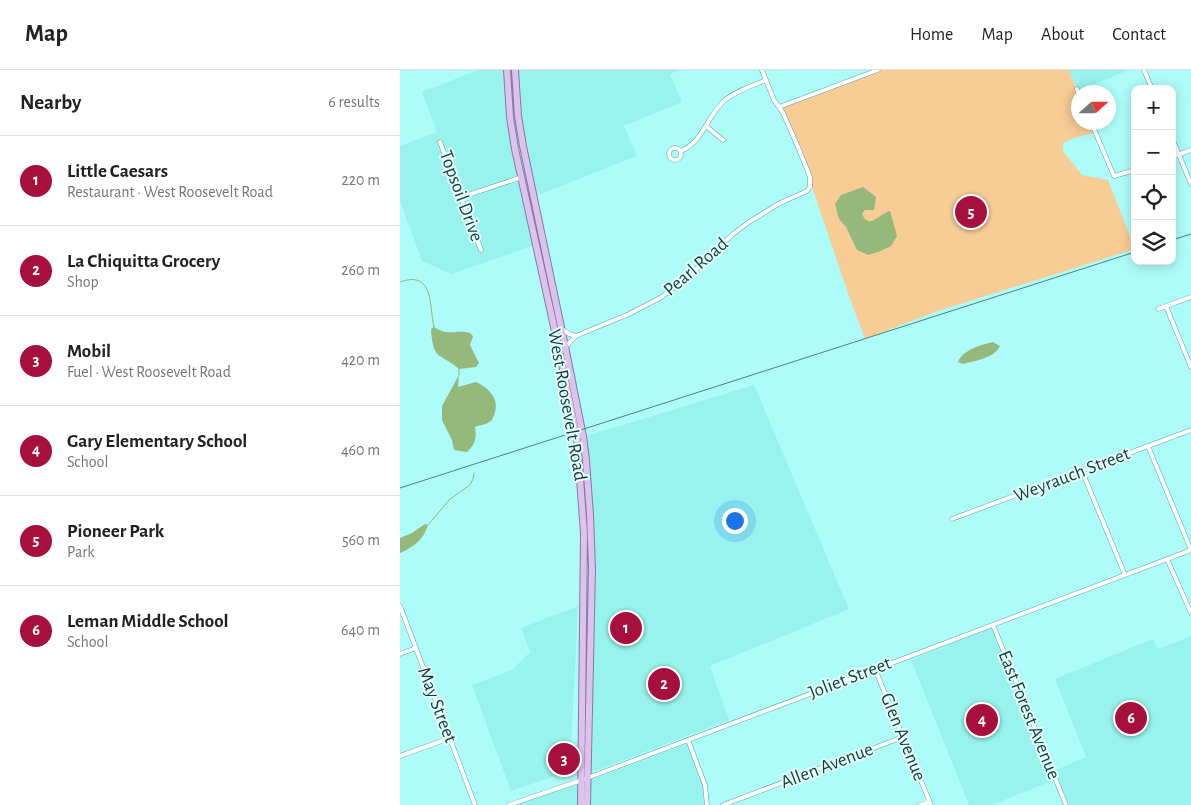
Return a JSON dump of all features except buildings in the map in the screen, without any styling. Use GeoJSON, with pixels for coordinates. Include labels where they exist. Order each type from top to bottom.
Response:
{"type":"FeatureCollection","features":[{"type":"Feature","properties":{"kind":"main road","name":"West Roosevelt Road"},"geometry":{"type":"LineString","coordinates":[[507,70],[510,117],[521,177],[576,431],[584,533],[585,779],[587,805]]}},
{"type":"Feature","properties":{"kind":"main road","name":"West Roosevelt Road"},"geometry":{"type":"LineString","coordinates":[[515,70],[518,116],[583,436],[590,515],[592,568],[585,779],[581,805]]}},
{"type":"Feature","properties":{"kind":"street"},"geometry":{"type":"LineString","coordinates":[[762,70],[774,100],[779,107],[878,70]]}},
{"type":"Feature","properties":{"kind":"street"},"geometry":{"type":"LineString","coordinates":[[1144,70],[1150,85]]}},
{"type":"Feature","properties":{"kind":"street"},"geometry":{"type":"LineString","coordinates":[[681,151],[697,141],[719,106],[730,96],[766,80]]}},
{"type":"Feature","properties":{"kind":"street","name":"Pearl Road"},"geometry":{"type":"LineString","coordinates":[[565,346],[576,336],[629,314],[660,298],[686,280],[733,234],[780,203],[807,191],[810,187],[810,177],[779,107]]}},
{"type":"Feature","properties":{"kind":"street"},"geometry":{"type":"LineString","coordinates":[[706,126],[724,140]]}},
{"type":"Feature","properties":{"kind":"street"},"geometry":{"type":"LineString","coordinates":[[1094,130],[1114,176],[1131,171]]}},
{"type":"Feature","properties":{"kind":"street","name":"Topsoil Drive"},"geometry":{"type":"LineString","coordinates":[[440,142],[481,250]]}},
{"type":"Feature","properties":{"kind":"street"},"geometry":{"type":"LineString","coordinates":[[1176,147],[1191,184]]}},
{"type":"Feature","properties":{"kind":"street"},"geometry":{"type":"LineString","coordinates":[[1176,155],[1191,150]]}},
{"type":"Feature","properties":{"kind":"street"},"geometry":{"type":"LineString","coordinates":[[462,197],[529,175]]}},
{"type":"Feature","properties":{"kind":"street"},"geometry":{"type":"LineString","coordinates":[[1158,309],[1191,297]]}},
{"type":"Feature","properties":{"kind":"street"},"geometry":{"type":"LineString","coordinates":[[1166,306],[1190,364]]}},
{"type":"Feature","properties":{"kind":"street"},"geometry":{"type":"LineString","coordinates":[[561,328],[569,334],[576,336]]}},
{"type":"Feature","properties":{"kind":"street","name":"Weyrauch Street"},"geometry":{"type":"LineString","coordinates":[[952,520],[1191,430]]}},
{"type":"Feature","properties":{"kind":"street"},"geometry":{"type":"LineString","coordinates":[[1148,446],[1191,550]]}},
{"type":"Feature","properties":{"kind":"street"},"geometry":{"type":"LineString","coordinates":[[1082,471],[1125,575]]}},
{"type":"Feature","properties":{"kind":"street","name":"Joliet Street"},"geometry":{"type":"LineString","coordinates":[[509,805],[585,779],[1191,550]]}},
{"type":"Feature","properties":{"kind":"street"},"geometry":{"type":"LineString","coordinates":[[1167,559],[1191,614]]}},
{"type":"Feature","properties":{"kind":"street","name":"May Street"},"geometry":{"type":"LineString","coordinates":[[400,606],[475,805]]}},
{"type":"Feature","properties":{"kind":"street","name":"East Forest Avenue"},"geometry":{"type":"LineString","coordinates":[[993,625],[1066,805]]}},
{"type":"Feature","properties":{"kind":"street"},"geometry":{"type":"LineString","coordinates":[[400,654],[416,648]]}},
{"type":"Feature","properties":{"kind":"street","name":"Glen Avenue"},"geometry":{"type":"LineString","coordinates":[[875,669],[930,803]]}},
{"type":"Feature","properties":{"kind":"street","name":"Allen Avenue"},"geometry":{"type":"LineString","coordinates":[[723,805],[903,737]]}},
{"type":"Feature","properties":{"kind":"street"},"geometry":{"type":"LineString","coordinates":[[400,756],[450,738]]}},
{"type":"Feature","properties":{"kind":"street"},"geometry":{"type":"LineString","coordinates":[[688,740],[705,785],[707,805]]}},
{"type":"Feature","properties":{"kind":"street"},"geometry":{"type":"LineString","coordinates":[[920,805],[930,803]]}},
{"type":"Feature","properties":{"kind":"shaded area"},"geometry":{"type":"Polygon","coordinates":[[[478,70],[506,70],[507,105],[534,245],[452,274],[422,261],[400,201],[400,146],[437,132],[422,92],[478,70]]]}},
{"type":"Feature","properties":{"kind":"shaded area"},"geometry":{"type":"Polygon","coordinates":[[[518,70],[680,70],[670,74],[682,102],[624,126],[637,156],[536,196],[522,131],[518,70]]]}},
{"type":"Feature","properties":{"kind":"shaded area"},"geometry":{"type":"Polygon","coordinates":[[[878,70],[1069,70],[1075,85],[1071,85],[1071,130],[1094,130],[1095,132],[1063,143],[1063,151],[1082,175],[1108,180],[1131,239],[1131,250],[935,312],[865,339],[811,184],[779,107],[878,70]]]}},
{"type":"Feature","properties":{"kind":"shaded area"},"geometry":{"type":"Polygon","coordinates":[[[1069,70],[1129,70],[1093,85],[1075,85],[1069,70]]]}},
{"type":"Feature","properties":{"kind":"shaded area"},"geometry":{"type":"Polygon","coordinates":[[[863,187],[876,197],[874,210],[865,210],[862,214],[865,219],[868,221],[875,220],[890,211],[897,236],[891,246],[868,255],[857,250],[846,227],[839,219],[835,204],[841,195],[863,187]]]}},
{"type":"Feature","properties":{"kind":"shaded area"},"geometry":{"type":"Polygon","coordinates":[[[434,327],[444,332],[470,333],[473,336],[470,345],[479,363],[476,367],[459,369],[438,355],[433,346],[432,339],[431,329],[434,327]]]}},
{"type":"Feature","properties":{"kind":"shaded area"},"geometry":{"type":"Polygon","coordinates":[[[993,342],[1000,346],[989,356],[963,364],[958,362],[968,351],[993,342]]]}},
{"type":"Feature","properties":{"kind":"shaded area"},"geometry":{"type":"Polygon","coordinates":[[[459,375],[458,387],[476,382],[492,394],[496,407],[493,418],[488,423],[475,427],[475,441],[467,452],[454,450],[452,440],[442,420],[442,406],[459,375]]]}},
{"type":"Feature","properties":{"kind":"shaded area"},"geometry":{"type":"Polygon","coordinates":[[[754,385],[849,609],[710,666],[729,720],[592,772],[594,558],[591,469],[587,436],[754,385]]]}},
{"type":"Feature","properties":{"kind":"shaded area"},"geometry":{"type":"Polygon","coordinates":[[[425,524],[428,525],[421,539],[400,553],[400,538],[412,533],[425,524]]]}},
{"type":"Feature","properties":{"kind":"shaded area"},"geometry":{"type":"Polygon","coordinates":[[[578,606],[570,771],[511,791],[472,685],[512,670],[530,652],[521,628],[578,606]]]}},
{"type":"Feature","properties":{"kind":"shaded area"},"geometry":{"type":"Polygon","coordinates":[[[992,627],[1054,780],[992,805],[969,805],[911,660],[992,627]]]}},
{"type":"Feature","properties":{"kind":"shaded area"},"geometry":{"type":"Polygon","coordinates":[[[1191,636],[1191,805],[1068,805],[1054,771],[1086,757],[1055,679],[1153,639],[1158,649],[1191,636]]]}},
{"type":"Feature","properties":{"kind":"shaded area"},"geometry":{"type":"Polygon","coordinates":[[[691,742],[708,784],[710,805],[590,805],[591,780],[691,742]]]}},
{"type":"Feature","properties":{"kind":"shaded area"},"geometry":{"type":"Polygon","coordinates":[[[579,783],[578,805],[515,805],[579,783]]]}},
{"type":"Feature","properties":{"kind":"waterway"},"geometry":{"type":"LineString","coordinates":[[400,282],[411,279],[419,281],[425,286],[430,301],[434,327]]}},
{"type":"Feature","properties":{"kind":"waterway"},"geometry":{"type":"LineString","coordinates":[[459,369],[459,375]]}},
{"type":"Feature","properties":{"kind":"waterway"},"geometry":{"type":"LineString","coordinates":[[428,525],[450,499],[470,485],[474,473]]}},
{"type":"Feature","properties":{"kind":"railway"},"geometry":{"type":"LineString","coordinates":[[1176,239],[1191,234]]}},
{"type":"Feature","properties":{"kind":"railway"},"geometry":{"type":"LineString","coordinates":[[400,488],[1131,253]]}},
{"type":"Feature","properties":{"kind":"place","name":"Pioneer Park"},"geometry":{"type":"Point","coordinates":[971,212]}},
{"type":"Feature","properties":{"kind":"place","name":"Little Caesars"},"geometry":{"type":"Point","coordinates":[626,628]}},
{"type":"Feature","properties":{"kind":"place","name":"La Chiquitta Grocery"},"geometry":{"type":"Point","coordinates":[664,684]}},
{"type":"Feature","properties":{"kind":"place","name":"Leman Middle School"},"geometry":{"type":"Point","coordinates":[1131,718]}},
{"type":"Feature","properties":{"kind":"place","name":"Gary Elementary School"},"geometry":{"type":"Point","coordinates":[982,720]}},
{"type":"Feature","properties":{"kind":"place","name":"Mobil"},"geometry":{"type":"Point","coordinates":[564,759]}}]}
